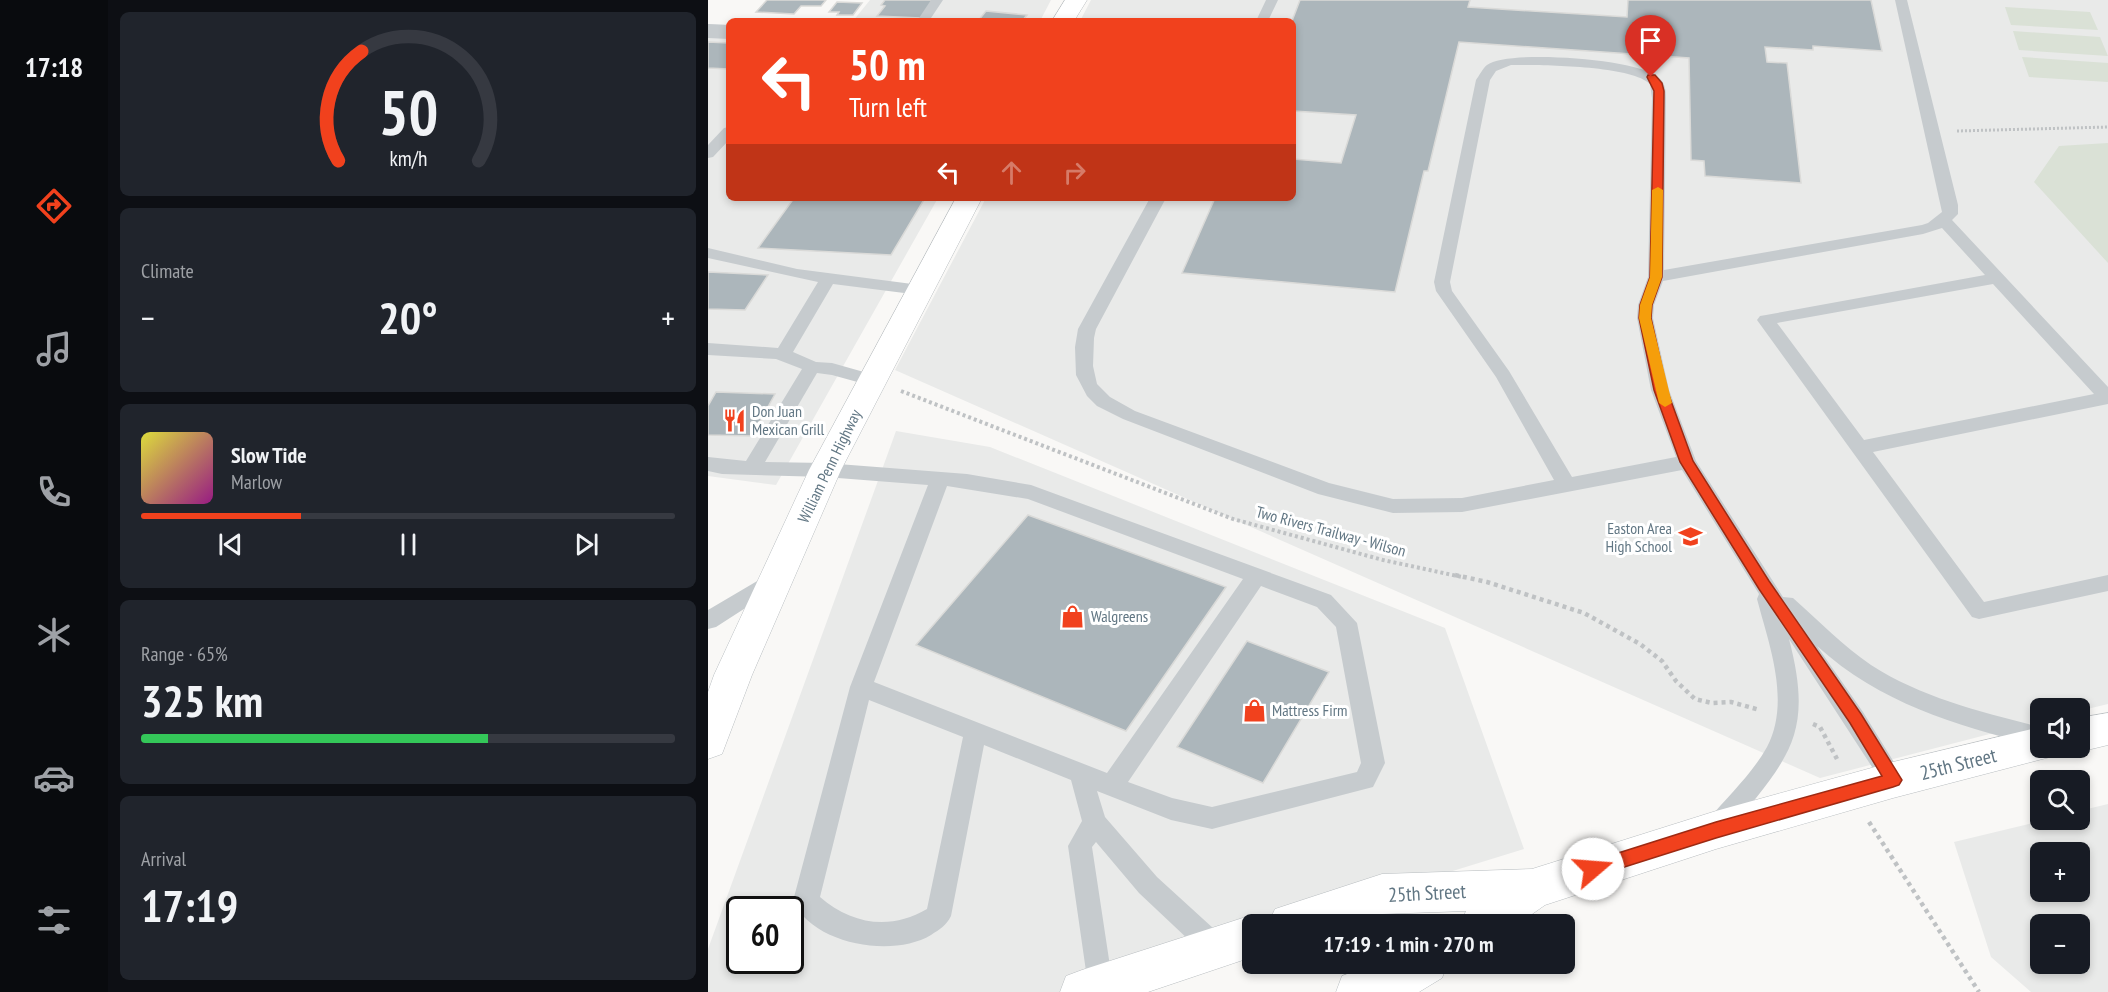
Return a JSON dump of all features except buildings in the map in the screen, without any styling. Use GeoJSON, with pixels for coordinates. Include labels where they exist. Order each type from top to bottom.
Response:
{"type":"FeatureCollection","features":[{"type":"Feature","properties":{"kind":"main road"},"geometry":{"type":"LineString","coordinates":[[1066,18],[1076,0]]}},
{"type":"Feature","properties":{"kind":"main road","name":"William Penn Highway"},"geometry":{"type":"LineString","coordinates":[[708,742],[733,675],[774,579],[825,470],[967,201]]}},
{"type":"Feature","properties":{"kind":"main road"},"geometry":{"type":"LineString","coordinates":[[2090,733],[2108,729]]}},
{"type":"Feature","properties":{"kind":"main road","name":"25th Street"},"geometry":{"type":"LineString","coordinates":[[1321,914],[1382,894],[1532,889],[1716,830],[1893,780],[2030,746]]}},
{"type":"Feature","properties":{"kind":"main road","name":"25th Street"},"geometry":{"type":"LineString","coordinates":[[1496,914],[1532,889]]}},
{"type":"Feature","properties":{"kind":"main road"},"geometry":{"type":"LineString","coordinates":[[1091,989],[1234,942]]}},
{"type":"Feature","properties":{"kind":"main road"},"geometry":{"type":"LineString","coordinates":[[1362,991],[1410,974]]}},
{"type":"Feature","properties":{"kind":"street"},"geometry":{"type":"LineString","coordinates":[[708,31],[726,32]]}},
{"type":"Feature","properties":{"kind":"lane"},"geometry":{"type":"LineString","coordinates":[[925,18],[938,0]]}},
{"type":"Feature","properties":{"kind":"lane"},"geometry":{"type":"LineString","coordinates":[[1263,18],[1272,0]]}},
{"type":"Feature","properties":{"kind":"lane"},"geometry":{"type":"LineString","coordinates":[[1656,277],[1923,229],[1944,221],[1950,214],[1950,205],[1901,0]]}},
{"type":"Feature","properties":{"kind":"lane"},"geometry":{"type":"LineString","coordinates":[[1567,486],[1503,375],[1444,291],[1442,282],[1483,80],[1491,68],[1499,64],[1519,61],[1614,67],[1641,72],[1657,83],[1659,105],[1656,277],[1646,305],[1646,329],[1660,390],[1687,462],[1764,585],[1855,718],[1893,780]]}},
{"type":"Feature","properties":{"kind":"lane"},"geometry":{"type":"LineString","coordinates":[[708,154],[726,134]]}},
{"type":"Feature","properties":{"kind":"lane"},"geometry":{"type":"LineString","coordinates":[[1156,201],[1087,329],[1081,353],[1086,378],[1098,398],[1129,415],[1313,485],[1394,506],[1462,505],[1687,462]]}},
{"type":"Feature","properties":{"kind":"lane"},"geometry":{"type":"LineString","coordinates":[[1944,221],[2108,398]]}},
{"type":"Feature","properties":{"kind":"lane"},"geometry":{"type":"LineString","coordinates":[[708,254],[828,279],[920,290]]}},
{"type":"Feature","properties":{"kind":"lane"},"geometry":{"type":"LineString","coordinates":[[1997,278],[1766,320],[1979,611],[2108,583]]}},
{"type":"Feature","properties":{"kind":"lane"},"geometry":{"type":"LineString","coordinates":[[783,354],[828,279]]}},
{"type":"Feature","properties":{"kind":"lane"},"geometry":{"type":"LineString","coordinates":[[708,350],[783,354],[812,367],[832,369],[872,380]]}},
{"type":"Feature","properties":{"kind":"lane"},"geometry":{"type":"LineString","coordinates":[[751,468],[812,367]]}},
{"type":"Feature","properties":{"kind":"lane"},"geometry":{"type":"LineString","coordinates":[[1859,448],[2108,398]]}},
{"type":"Feature","properties":{"kind":"lane"},"geometry":{"type":"LineString","coordinates":[[708,464],[722,467],[825,470],[940,479],[1031,492],[1324,601],[1346,623],[1373,764],[1365,780],[1212,819],[1172,810],[861,687]]}},
{"type":"Feature","properties":{"kind":"lane"},"geometry":{"type":"LineString","coordinates":[[940,479],[913,545],[861,687],[806,901],[824,917],[849,930],[881,934],[912,932],[938,916],[975,732]]}},
{"type":"Feature","properties":{"kind":"lane"},"geometry":{"type":"LineString","coordinates":[[1112,786],[1257,576]]}},
{"type":"Feature","properties":{"kind":"lane"},"geometry":{"type":"LineString","coordinates":[[708,621],[774,579]]}},
{"type":"Feature","properties":{"kind":"lane"},"geometry":{"type":"LineString","coordinates":[[1764,585],[1861,669],[1883,683],[1903,694],[1959,716],[2030,734]]}},
{"type":"Feature","properties":{"kind":"lane"},"geometry":{"type":"LineString","coordinates":[[1716,830],[1775,754],[1788,717],[1790,694],[1764,585]]}},
{"type":"Feature","properties":{"kind":"lane"},"geometry":{"type":"LineString","coordinates":[[1082,774],[1094,822],[1148,885],[1234,942]]}},
{"type":"Feature","properties":{"kind":"lane"},"geometry":{"type":"LineString","coordinates":[[1091,989],[1080,846],[1094,822]]}},
{"type":"Feature","properties":{"kind":"path"},"geometry":{"type":"LineString","coordinates":[[1933,131],[2108,127]]}},
{"type":"Feature","properties":{"kind":"path","name":"Two Rivers Trailway - Wilson"},"geometry":{"type":"LineString","coordinates":[[872,380],[1233,519],[1383,560],[1487,582],[1584,613],[1640,644],[1662,661],[1676,681],[1695,699],[1712,703],[1731,702],[1769,712]]}},
{"type":"Feature","properties":{"kind":"path"},"geometry":{"type":"LineString","coordinates":[[1808,723],[1820,727],[1836,757]]}},
{"type":"Feature","properties":{"kind":"path"},"geometry":{"type":"LineString","coordinates":[[1880,844],[1979,992]]}},
{"type":"Feature","properties":{"kind":"shaded area"},"geometry":{"type":"Polygon","coordinates":[[[870,0],[1051,0],[1042,18],[855,18],[870,0]]]}},
{"type":"Feature","properties":{"kind":"shaded area","name":"Easton Area High School"},"geometry":{"type":"Polygon","coordinates":[[[1091,0],[2108,0],[2108,704],[2090,708],[2090,698],[2030,698],[2030,724],[1820,778],[895,370],[984,201],[1296,201],[1296,18],[1082,18],[1091,0]]]}},
{"type":"Feature","properties":{"kind":"shaded area"},"geometry":{"type":"Polygon","coordinates":[[[2005,7],[2090,12],[2098,30],[2011,25],[2005,7]]]}},
{"type":"Feature","properties":{"kind":"shaded area"},"geometry":{"type":"Polygon","coordinates":[[[708,24],[726,25],[726,201],[936,201],[776,485],[708,476],[708,24]]]}},
{"type":"Feature","properties":{"kind":"shaded area"},"geometry":{"type":"Polygon","coordinates":[[[2013,31],[2100,37],[2108,56],[2019,50],[2013,31]]]}},
{"type":"Feature","properties":{"kind":"shaded area"},"geometry":{"type":"Polygon","coordinates":[[[2022,57],[2108,63],[2108,82],[2029,77],[2022,57]]]}},
{"type":"Feature","properties":{"kind":"shaded area"},"geometry":{"type":"Polygon","coordinates":[[[2108,143],[2108,263],[2034,182],[2059,146],[2108,143]]]}},
{"type":"Feature","properties":{"kind":"shaded area"},"geometry":{"type":"Polygon","coordinates":[[[896,431],[990,447],[1445,628],[1524,849],[1313,914],[1242,914],[1242,936],[1060,992],[708,992],[708,949],[726,899],[726,974],[804,974],[804,896],[727,896],[896,431]]]}},
{"type":"Feature","properties":{"kind":"shaded area"},"geometry":{"type":"Polygon","coordinates":[[[2108,804],[2108,992],[2031,992],[1991,957],[1954,842],[2030,824],[2030,830],[2090,830],[2090,808],[2108,804]]]}},
{"type":"Feature","properties":{"kind":"slow traffic"},"geometry":{"type":"LineString","coordinates":[[1658,190],[1656,277],[1646,305],[1645,318],[1660,390],[1665,403]]}},
{"type":"Feature","properties":{"kind":"place","name":"Don Juan Mexican Grill"},"geometry":{"type":"Point","coordinates":[734,420]}},
{"type":"Feature","properties":{"kind":"place","name":"Easton Area High School"},"geometry":{"type":"Point","coordinates":[1690,537]}},
{"type":"Feature","properties":{"kind":"place","name":"Walgreens"},"geometry":{"type":"Point","coordinates":[1073,616]}},
{"type":"Feature","properties":{"kind":"place","name":"Mattress Firm"},"geometry":{"type":"Point","coordinates":[1254,710]}},
{"type":"Feature","properties":{"kind":"route"},"geometry":{"type":"LineString","coordinates":[[1593,869],[1716,830],[1893,780],[1855,718],[1764,585],[1687,462],[1660,390],[1645,318],[1646,305],[1656,277],[1659,91],[1657,83],[1651,77]]}}]}
